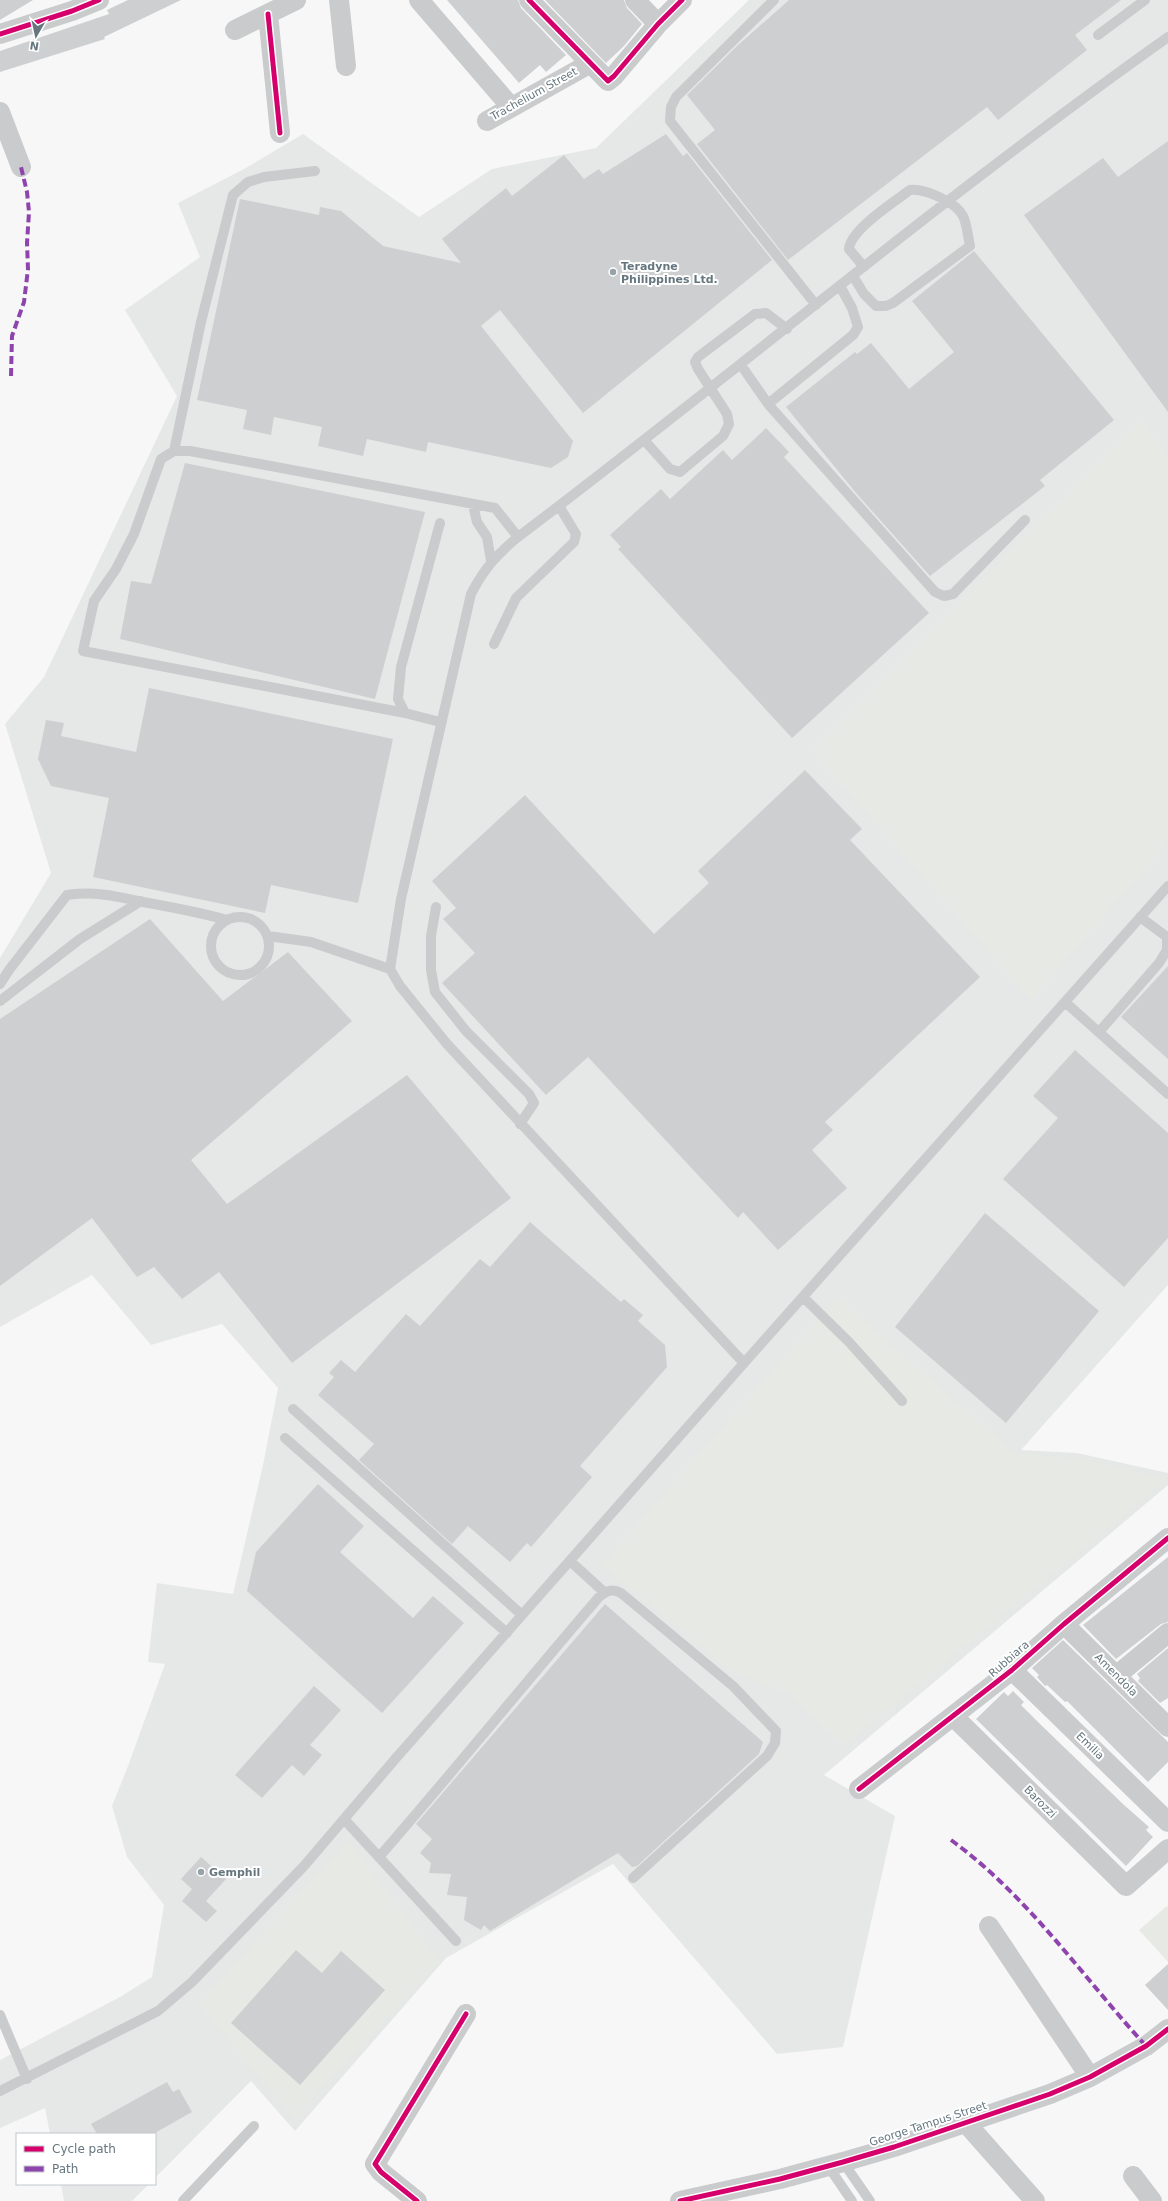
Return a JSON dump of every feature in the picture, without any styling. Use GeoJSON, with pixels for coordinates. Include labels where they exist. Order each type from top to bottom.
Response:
{"type":"FeatureCollection","features":[{"type":"Feature","properties":{"kind":"street"},"geometry":{"type":"LineString","coordinates":[[0,34],[68,6],[99,0]]}},
{"type":"Feature","properties":{"kind":"street"},"geometry":{"type":"LineString","coordinates":[[235,30],[296,0]]}},
{"type":"Feature","properties":{"kind":"street"},"geometry":{"type":"LineString","coordinates":[[339,0],[346,66]]}},
{"type":"Feature","properties":{"kind":"street"},"geometry":{"type":"LineString","coordinates":[[420,0],[511,107]]}},
{"type":"Feature","properties":{"kind":"street"},"geometry":{"type":"LineString","coordinates":[[529,0],[589,64]]}},
{"type":"Feature","properties":{"kind":"street"},"geometry":{"type":"LineString","coordinates":[[635,0],[658,24]]}},
{"type":"Feature","properties":{"kind":"street","name":"Trachelium Street"},"geometry":{"type":"LineString","coordinates":[[487,121],[589,64],[608,81],[614,76],[658,24],[682,0]]}},
{"type":"Feature","properties":{"kind":"street"},"geometry":{"type":"LineString","coordinates":[[268,14],[280,132]]}},
{"type":"Feature","properties":{"kind":"street"},"geometry":{"type":"LineString","coordinates":[[0,112],[21,167]]}},
{"type":"Feature","properties":{"kind":"street","name":"Rubbiara"},"geometry":{"type":"LineString","coordinates":[[859,1789],[954,1717],[1012,1670],[1064,1624],[1168,1538]]}},
{"type":"Feature","properties":{"kind":"street","name":"Amendola"},"geometry":{"type":"LineString","coordinates":[[1064,1624],[1116,1676],[1166,1722]]}},
{"type":"Feature","properties":{"kind":"street"},"geometry":{"type":"LineString","coordinates":[[1116,1676],[1168,1633]]}},
{"type":"Feature","properties":{"kind":"street","name":"Emilia"},"geometry":{"type":"LineString","coordinates":[[1012,1670],[1168,1822]]}},
{"type":"Feature","properties":{"kind":"street","name":"Barozzi"},"geometry":{"type":"LineString","coordinates":[[954,1717],[1126,1886],[1168,1849]]}},
{"type":"Feature","properties":{"kind":"street"},"geometry":{"type":"LineString","coordinates":[[989,1926],[1090,2077]]}},
{"type":"Feature","properties":{"kind":"street"},"geometry":{"type":"LineString","coordinates":[[417,2201],[381,2172],[375,2164],[466,2014]]}},
{"type":"Feature","properties":{"kind":"street","name":"George Tampus Street"},"geometry":{"type":"LineString","coordinates":[[680,2201],[717,2196],[836,2164],[966,2123],[1050,2094],[1090,2077],[1146,2046],[1167,2031]]}},
{"type":"Feature","properties":{"kind":"street"},"geometry":{"type":"LineString","coordinates":[[966,2123],[1035,2201]]}},
{"type":"Feature","properties":{"kind":"street"},"geometry":{"type":"LineString","coordinates":[[1133,2176],[1152,2201]]}},
{"type":"Feature","properties":{"kind":"lane"},"geometry":{"type":"LineString","coordinates":[[774,0],[676,98],[671,107],[670,120],[816,305]]}},
{"type":"Feature","properties":{"kind":"lane"},"geometry":{"type":"LineString","coordinates":[[1098,35],[1145,0]]}},
{"type":"Feature","properties":{"kind":"lane"},"geometry":{"type":"LineString","coordinates":[[744,1363],[447,1044],[400,986],[390,969],[401,899],[440,722],[471,594],[482,573],[491,561],[518,537],[645,441],[948,200],[1068,108],[1168,37]]}},
{"type":"Feature","properties":{"kind":"lane"},"geometry":{"type":"LineString","coordinates":[[174,451],[201,322],[233,195],[248,182],[264,177],[315,171]]}},
{"type":"Feature","properties":{"kind":"lane"},"geometry":{"type":"LineString","coordinates":[[853,276],[864,294],[876,306],[886,306],[970,246],[963,215],[948,200],[917,189],[910,190],[864,227],[849,242],[849,249],[864,267]]}},
{"type":"Feature","properties":{"kind":"lane"},"geometry":{"type":"LineString","coordinates":[[768,404],[853,335],[858,327],[852,308],[840,286]]}},
{"type":"Feature","properties":{"kind":"lane"},"geometry":{"type":"LineString","coordinates":[[645,441],[670,469],[680,472],[690,465],[723,436],[728,424],[727,414],[710,390],[698,369],[695,362],[698,357],[745,320],[755,314],[766,313],[787,329]]}},
{"type":"Feature","properties":{"kind":"lane"},"geometry":{"type":"LineString","coordinates":[[741,365],[768,404],[935,592],[944,596],[953,594],[1024,520]]}},
{"type":"Feature","properties":{"kind":"lane"},"geometry":{"type":"LineString","coordinates":[[440,722],[84,651],[94,601],[116,569],[134,534],[162,459],[174,451],[190,451],[495,508],[518,537]]}},
{"type":"Feature","properties":{"kind":"lane"},"geometry":{"type":"LineString","coordinates":[[473,505],[477,522],[487,537],[491,561]]}},
{"type":"Feature","properties":{"kind":"lane"},"geometry":{"type":"LineString","coordinates":[[494,644],[516,598],[574,542],[576,534],[559,506]]}},
{"type":"Feature","properties":{"kind":"lane"},"geometry":{"type":"LineString","coordinates":[[405,714],[398,699],[401,667],[440,523]]}},
{"type":"Feature","properties":{"kind":"lane"},"geometry":{"type":"LineString","coordinates":[[0,2091],[158,2011],[192,1982],[304,1866],[507,1632],[744,1363],[1168,886]]}},
{"type":"Feature","properties":{"kind":"lane"},"geometry":{"type":"LineString","coordinates":[[0,984],[9,970],[67,895],[87,892],[111,894],[185,909],[227,920],[235,918],[251,919],[261,926],[268,936],[269,953],[261,967],[246,975],[230,973],[216,963],[211,948],[215,932],[227,920]]}},
{"type":"Feature","properties":{"kind":"lane"},"geometry":{"type":"LineString","coordinates":[[0,1001],[80,939],[141,901]]}},
{"type":"Feature","properties":{"kind":"lane"},"geometry":{"type":"LineString","coordinates":[[436,907],[431,936],[431,970],[435,992],[466,1031],[529,1094],[534,1103],[520,1124]]}},
{"type":"Feature","properties":{"kind":"lane"},"geometry":{"type":"LineString","coordinates":[[1099,1032],[1159,963],[1167,950],[1167,937],[1140,917]]}},
{"type":"Feature","properties":{"kind":"lane"},"geometry":{"type":"LineString","coordinates":[[268,936],[311,942],[390,969]]}},
{"type":"Feature","properties":{"kind":"lane"},"geometry":{"type":"LineString","coordinates":[[1065,1002],[1168,1094]]}},
{"type":"Feature","properties":{"kind":"lane"},"geometry":{"type":"LineString","coordinates":[[803,1297],[849,1342],[902,1401]]}},
{"type":"Feature","properties":{"kind":"lane"},"geometry":{"type":"LineString","coordinates":[[293,1409],[522,1615]]}},
{"type":"Feature","properties":{"kind":"lane"},"geometry":{"type":"LineString","coordinates":[[285,1438],[507,1632]]}},
{"type":"Feature","properties":{"kind":"lane"},"geometry":{"type":"LineString","coordinates":[[570,1561],[604,1592]]}},
{"type":"Feature","properties":{"kind":"lane"},"geometry":{"type":"LineString","coordinates":[[379,1857],[454,1770],[535,1671],[604,1592],[613,1590],[621,1593],[733,1686],[776,1731],[775,1743],[767,1756],[633,1878]]}},
{"type":"Feature","properties":{"kind":"lane"},"geometry":{"type":"LineString","coordinates":[[344,1819],[456,1941]]}},
{"type":"Feature","properties":{"kind":"lane"},"geometry":{"type":"LineString","coordinates":[[0,2015],[27,2078]]}},
{"type":"Feature","properties":{"kind":"lane"},"geometry":{"type":"LineString","coordinates":[[183,2201],[254,2126]]}},
{"type":"Feature","properties":{"kind":"lane"},"geometry":{"type":"LineString","coordinates":[[836,2164],[852,2201]]}},
{"type":"Feature","properties":{"kind":"lane"},"geometry":{"type":"LineString","coordinates":[[836,2164],[870,2201]]}},
{"type":"Feature","properties":{"kind":"shaded area"},"geometry":{"type":"Polygon","coordinates":[[[749,0],[1168,0],[1168,1285],[1021,1450],[1077,1453],[1168,1473],[1168,1485],[824,1775],[895,1816],[843,2047],[777,2054],[613,1864],[446,1958],[295,2131],[251,2081],[156,2177],[156,2133],[50,2133],[45,2108],[0,2128],[0,2060],[120,1997],[152,1977],[164,1905],[127,1857],[112,1806],[165,1664],[148,1662],[157,1583],[233,1594],[263,1465],[278,1388],[222,1324],[151,1345],[92,1275],[0,1327],[0,958],[51,873],[5,724],[44,677],[177,396],[125,310],[200,257],[178,203],[244,169],[303,134],[419,217],[492,169],[596,148],[749,0]]]}},
{"type":"Feature","properties":{"kind":"shaded area"},"geometry":{"type":"Polygon","coordinates":[[[1142,420],[1168,456],[1168,842],[1031,999],[813,751],[1142,420]]]}},
{"type":"Feature","properties":{"kind":"shaded area"},"geometry":{"type":"Polygon","coordinates":[[[837,1298],[1014,1453],[1078,1458],[1168,1479],[844,1745],[790,1694],[730,1670],[602,1565],[837,1298]]]}},
{"type":"Feature","properties":{"kind":"shaded area"},"geometry":{"type":"Polygon","coordinates":[[[348,1841],[439,1962],[294,2118],[199,2004],[348,1841]]]}},
{"type":"Feature","properties":{"kind":"shaded area"},"geometry":{"type":"Polygon","coordinates":[[[1167,1906],[1168,1907],[1168,1962],[1139,1930],[1167,1906]]]}},
{"type":"Feature","properties":{"kind":"shaded area"},"geometry":{"type":"Polygon","coordinates":[[[61,2185],[148,2185],[132,2201],[64,2201],[61,2185]]]}},
{"type":"Feature","properties":{"kind":"building"},"geometry":{"type":"Polygon","coordinates":[[[0,0],[33,0],[0,20],[0,0]]]}},
{"type":"Feature","properties":{"kind":"building"},"geometry":{"type":"Polygon","coordinates":[[[128,0],[181,0],[104,37],[105,39],[0,72],[0,51],[109,14],[107,10],[128,0]]]}},
{"type":"Feature","properties":{"kind":"building"},"geometry":{"type":"Polygon","coordinates":[[[447,0],[518,0],[521,8],[566,55],[546,72],[540,65],[519,83],[447,0]]]}},
{"type":"Feature","properties":{"kind":"building"},"geometry":{"type":"Polygon","coordinates":[[[545,0],[624,0],[627,8],[642,24],[624,46],[606,63],[545,0]]]}},
{"type":"Feature","properties":{"kind":"building"},"geometry":{"type":"Polygon","coordinates":[[[789,0],[1121,0],[1075,35],[1087,50],[998,120],[987,107],[788,260],[697,144],[715,130],[687,95],[737,46],[789,0]]]}},
{"type":"Feature","properties":{"kind":"building"},"geometry":{"type":"Polygon","coordinates":[[[666,134],[683,156],[687,153],[772,260],[583,413],[500,310],[481,326],[573,441],[568,457],[551,468],[428,442],[426,452],[367,439],[363,456],[318,446],[322,427],[274,417],[271,435],[243,429],[247,410],[197,400],[240,199],[319,215],[320,207],[341,211],[383,246],[461,263],[442,239],[506,188],[512,196],[564,155],[584,179],[599,169],[603,174],[666,134]]]}},
{"type":"Feature","properties":{"kind":"building"},"geometry":{"type":"Polygon","coordinates":[[[1168,141],[1168,412],[1024,215],[1103,158],[1118,177],[1168,141]]]}},
{"type":"Feature","properties":{"kind":"building"},"geometry":{"type":"Polygon","coordinates":[[[974,251],[1114,420],[1040,480],[1045,486],[930,576],[856,493],[786,407],[855,352],[857,354],[871,343],[909,389],[954,352],[912,301],[974,251]]]}},
{"type":"Feature","properties":{"kind":"building"},"geometry":{"type":"Polygon","coordinates":[[[766,428],[789,452],[784,457],[929,613],[792,738],[618,549],[621,547],[610,535],[661,489],[670,499],[723,450],[732,460],[766,428]]]}},
{"type":"Feature","properties":{"kind":"building"},"geometry":{"type":"Polygon","coordinates":[[[185,463],[425,512],[375,699],[120,639],[131,581],[151,584],[185,463]]]}},
{"type":"Feature","properties":{"kind":"building"},"geometry":{"type":"Polygon","coordinates":[[[149,688],[393,739],[358,903],[271,885],[265,913],[93,877],[109,798],[51,786],[38,759],[46,720],[64,723],[61,736],[136,752],[149,688]]]}},
{"type":"Feature","properties":{"kind":"building"},"geometry":{"type":"Polygon","coordinates":[[[805,770],[862,829],[850,840],[980,977],[825,1122],[833,1130],[812,1150],[847,1188],[778,1250],[743,1212],[738,1218],[588,1057],[546,1095],[442,983],[475,953],[443,919],[456,908],[432,881],[525,795],[654,934],[709,883],[698,871],[805,770]]]}},
{"type":"Feature","properties":{"kind":"building"},"geometry":{"type":"Polygon","coordinates":[[[150,919],[223,1001],[288,952],[352,1021],[191,1160],[227,1204],[407,1075],[511,1198],[292,1363],[219,1272],[182,1299],[154,1267],[137,1277],[92,1218],[0,1286],[0,1019],[150,919]]]}},
{"type":"Feature","properties":{"kind":"building"},"geometry":{"type":"Polygon","coordinates":[[[1168,966],[1168,1059],[1121,1017],[1168,966]]]}},
{"type":"Feature","properties":{"kind":"building"},"geometry":{"type":"Polygon","coordinates":[[[1075,1050],[1168,1133],[1168,1238],[1124,1287],[1003,1179],[1058,1118],[1033,1096],[1075,1050]]]}},
{"type":"Feature","properties":{"kind":"building"},"geometry":{"type":"Polygon","coordinates":[[[985,1213],[1099,1311],[1006,1423],[895,1327],[985,1213]]]}},
{"type":"Feature","properties":{"kind":"building"},"geometry":{"type":"Polygon","coordinates":[[[530,1222],[621,1302],[624,1299],[643,1315],[638,1321],[665,1345],[667,1367],[580,1466],[592,1477],[531,1547],[527,1543],[510,1562],[468,1526],[452,1544],[359,1460],[374,1444],[318,1395],[334,1377],[329,1373],[341,1360],[355,1372],[406,1314],[420,1326],[480,1259],[490,1267],[530,1222]]]}},
{"type":"Feature","properties":{"kind":"building"},"geometry":{"type":"Polygon","coordinates":[[[318,1484],[364,1526],[340,1552],[413,1618],[433,1596],[464,1623],[382,1713],[247,1591],[256,1552],[318,1484]]]}},
{"type":"Feature","properties":{"kind":"building"},"geometry":{"type":"Polygon","coordinates":[[[1168,1557],[1168,1622],[1161,1624],[1116,1659],[1083,1625],[1168,1557]]]}},
{"type":"Feature","properties":{"kind":"building"},"geometry":{"type":"Polygon","coordinates":[[[605,1604],[763,1742],[759,1754],[637,1866],[632,1867],[618,1853],[490,1931],[484,1925],[481,1930],[464,1920],[467,1897],[447,1895],[451,1874],[429,1873],[431,1863],[420,1853],[432,1839],[416,1824],[605,1604]]]}},
{"type":"Feature","properties":{"kind":"building"},"geometry":{"type":"Polygon","coordinates":[[[1063,1640],[1168,1742],[1168,1762],[1148,1782],[1067,1701],[1065,1702],[1047,1685],[1045,1686],[1037,1677],[1039,1675],[1032,1668],[1063,1640]]]}},
{"type":"Feature","properties":{"kind":"building"},"geometry":{"type":"Polygon","coordinates":[[[1168,1648],[1168,1698],[1160,1703],[1138,1681],[1140,1678],[1137,1674],[1168,1648]]]}},
{"type":"Feature","properties":{"kind":"building"},"geometry":{"type":"Polygon","coordinates":[[[314,1686],[341,1710],[310,1745],[322,1755],[304,1776],[292,1765],[262,1798],[235,1775],[314,1686]]]}},
{"type":"Feature","properties":{"kind":"building"},"geometry":{"type":"Polygon","coordinates":[[[1013,1691],[1024,1702],[1021,1705],[1039,1723],[1149,1827],[1146,1830],[1153,1837],[1126,1866],[976,1719],[1004,1692],[1008,1696],[1013,1691]]]}},
{"type":"Feature","properties":{"kind":"building"},"geometry":{"type":"Polygon","coordinates":[[[201,1857],[226,1879],[206,1901],[217,1911],[206,1922],[182,1901],[192,1889],[181,1879],[201,1857]]]}},
{"type":"Feature","properties":{"kind":"building"},"geometry":{"type":"Polygon","coordinates":[[[296,1950],[322,1973],[341,1951],[385,1990],[300,2085],[231,2023],[296,1950]]]}},
{"type":"Feature","properties":{"kind":"building"},"geometry":{"type":"Polygon","coordinates":[[[1168,1964],[1168,2010],[1145,1985],[1168,1964]]]}},
{"type":"Feature","properties":{"kind":"building"},"geometry":{"type":"Polygon","coordinates":[[[167,2082],[173,2092],[179,2089],[192,2112],[155,2133],[96,2133],[91,2124],[167,2082]]]}},
{"type":"Feature","properties":{"kind":"marked path"},"geometry":{"type":"LineString","coordinates":[[11,376],[12,336],[24,302],[28,269],[27,243],[29,212],[27,192],[21,167]]}},
{"type":"Feature","properties":{"kind":"marked path"},"geometry":{"type":"LineString","coordinates":[[951,1840],[979,1862],[1030,1911],[1146,2046]]}},
{"type":"Feature","properties":{"kind":"cycle path"},"geometry":{"type":"LineString","coordinates":[[0,34],[72,11],[99,0]]}},
{"type":"Feature","properties":{"kind":"cycle path"},"geometry":{"type":"LineString","coordinates":[[529,0],[608,81],[614,76],[658,24],[682,0]]}},
{"type":"Feature","properties":{"kind":"cycle path"},"geometry":{"type":"LineString","coordinates":[[268,14],[280,133]]}},
{"type":"Feature","properties":{"kind":"cycle path"},"geometry":{"type":"LineString","coordinates":[[859,1789],[1012,1670],[1064,1624],[1168,1538]]}},
{"type":"Feature","properties":{"kind":"cycle path"},"geometry":{"type":"LineString","coordinates":[[417,2201],[381,2172],[375,2164],[466,2014]]}},
{"type":"Feature","properties":{"kind":"cycle path"},"geometry":{"type":"LineString","coordinates":[[680,2201],[780,2179],[843,2162],[894,2147],[1050,2094],[1090,2077],[1146,2046],[1168,2029]]}},
{"type":"Feature","properties":{"kind":"place","name":"Teradyne Philippines Ltd."},"geometry":{"type":"Point","coordinates":[613,272]}},
{"type":"Feature","properties":{"kind":"place","name":"Gemphil"},"geometry":{"type":"Point","coordinates":[201,1872]}}]}
